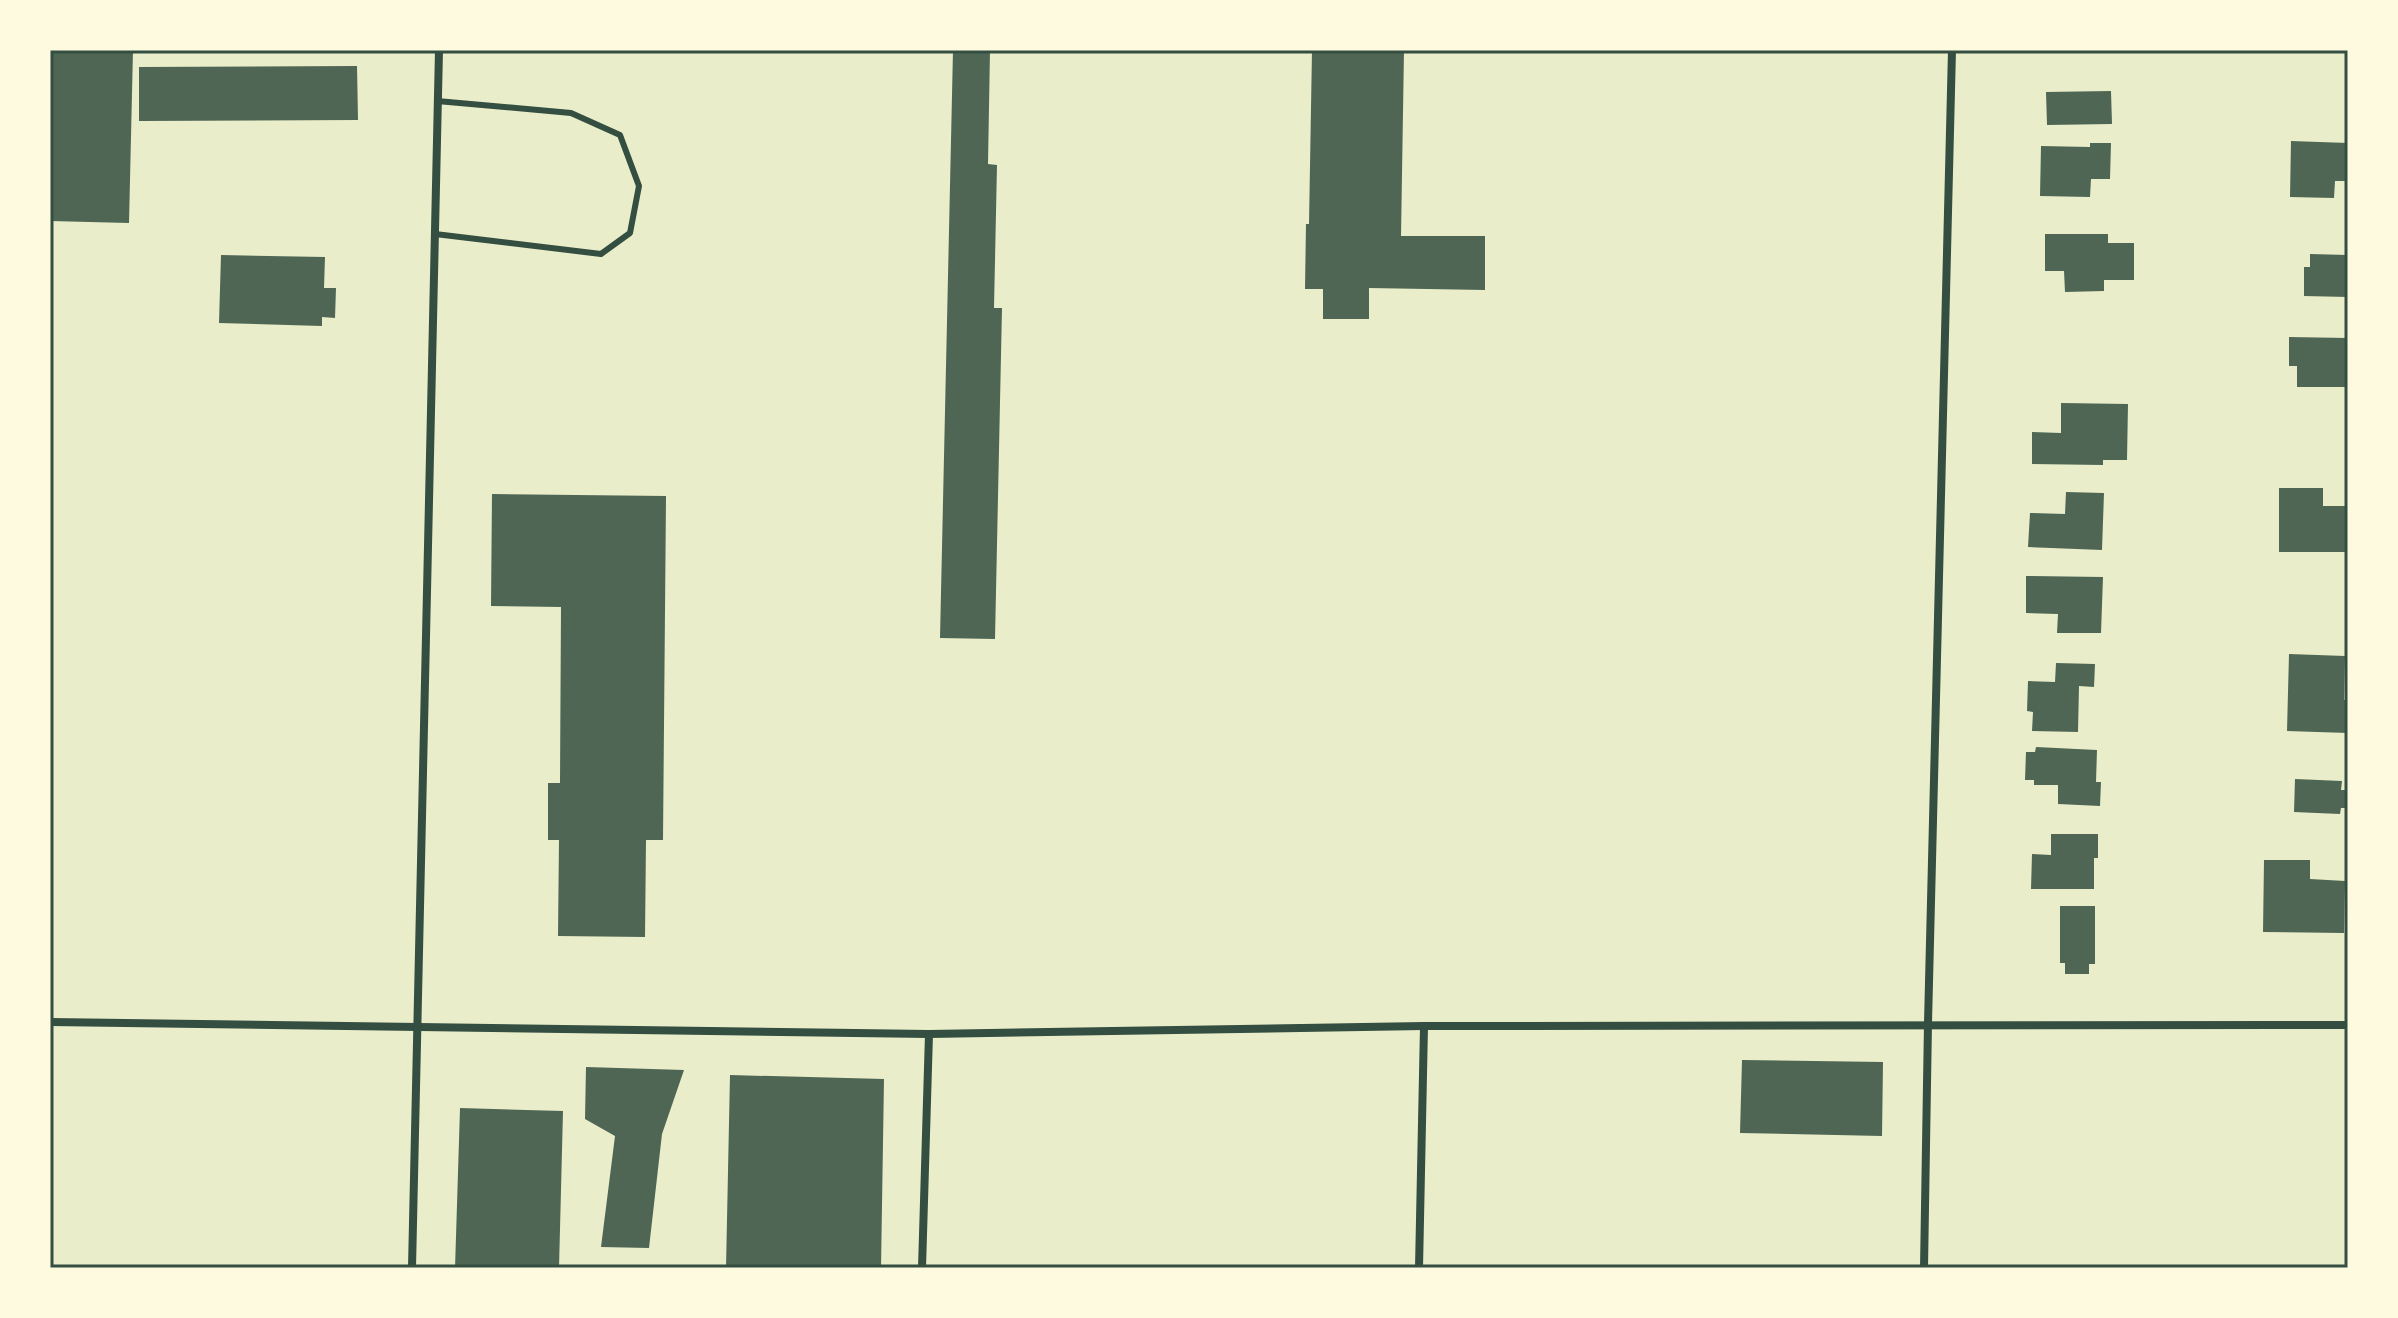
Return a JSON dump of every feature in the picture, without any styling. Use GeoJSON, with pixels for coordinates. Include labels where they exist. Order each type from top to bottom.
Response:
{"type":"FeatureCollection","features":[{"type":"Feature","properties":{"kind":"street"},"geometry":{"type":"LineString","coordinates":[[412,1268],[439,50]]}},
{"type":"Feature","properties":{"kind":"street"},"geometry":{"type":"LineString","coordinates":[[1924,1268],[1952,50]]}},
{"type":"Feature","properties":{"kind":"street"},"geometry":{"type":"LineString","coordinates":[[50,1022],[929,1034],[1424,1026],[1928,1023],[2348,1025]]}},
{"type":"Feature","properties":{"kind":"street"},"geometry":{"type":"LineString","coordinates":[[1419,1268],[1424,1026]]}},
{"type":"Feature","properties":{"kind":"street"},"geometry":{"type":"LineString","coordinates":[[922,1268],[929,1034]]}},
{"type":"Feature","properties":{"kind":"lane"},"geometry":{"type":"LineString","coordinates":[[435,234],[601,254],[630,233],[639,186],[620,135],[571,113],[437,101]]}},
{"type":"Feature","properties":{"kind":"building"},"geometry":{"type":"Polygon","coordinates":[[[53,50],[133,50],[129,223],[50,221],[53,50]]]}},
{"type":"Feature","properties":{"kind":"building"},"geometry":{"type":"Polygon","coordinates":[[[953,50],[990,50],[988,164],[997,165],[994,308],[1002,308],[995,639],[940,638],[953,50]]]}},
{"type":"Feature","properties":{"kind":"building"},"geometry":{"type":"Polygon","coordinates":[[[1312,50],[1404,50],[1401,236],[1485,236],[1485,290],[1369,288],[1369,319],[1323,319],[1323,289],[1305,289],[1312,50]]]}},
{"type":"Feature","properties":{"kind":"building"},"geometry":{"type":"Polygon","coordinates":[[[357,66],[358,120],[139,121],[139,67],[357,66]]]}},
{"type":"Feature","properties":{"kind":"building"},"geometry":{"type":"Polygon","coordinates":[[[2111,91],[2112,124],[2047,125],[2046,92],[2111,91]]]}},
{"type":"Feature","properties":{"kind":"building"},"geometry":{"type":"Polygon","coordinates":[[[2291,141],[2348,143],[2348,181],[2335,181],[2334,198],[2290,197],[2291,141]]]}},
{"type":"Feature","properties":{"kind":"building"},"geometry":{"type":"Polygon","coordinates":[[[2090,143],[2111,143],[2110,179],[2091,179],[2090,197],[2040,196],[2041,146],[2090,147],[2090,143]]]}},
{"type":"Feature","properties":{"kind":"building"},"geometry":{"type":"Polygon","coordinates":[[[2045,234],[2108,234],[2108,243],[2134,243],[2134,280],[2104,280],[2104,291],[2065,292],[2064,271],[2045,271],[2045,234]]]}},
{"type":"Feature","properties":{"kind":"building"},"geometry":{"type":"Polygon","coordinates":[[[2310,254],[2348,255],[2348,297],[2304,296],[2304,267],[2310,267],[2310,254]]]}},
{"type":"Feature","properties":{"kind":"building"},"geometry":{"type":"Polygon","coordinates":[[[221,255],[325,257],[324,288],[336,288],[335,318],[322,317],[322,326],[219,323],[221,255]]]}},
{"type":"Feature","properties":{"kind":"building"},"geometry":{"type":"Polygon","coordinates":[[[2289,337],[2348,338],[2348,387],[2297,387],[2297,366],[2289,366],[2289,337]]]}},
{"type":"Feature","properties":{"kind":"building"},"geometry":{"type":"Polygon","coordinates":[[[2061,403],[2128,404],[2127,460],[2103,460],[2103,465],[2032,464],[2032,432],[2061,433],[2061,403]]]}},
{"type":"Feature","properties":{"kind":"building"},"geometry":{"type":"Polygon","coordinates":[[[2279,488],[2323,488],[2323,506],[2348,506],[2348,552],[2279,552],[2279,488]]]}},
{"type":"Feature","properties":{"kind":"building"},"geometry":{"type":"Polygon","coordinates":[[[2066,492],[2104,493],[2102,550],[2028,547],[2030,513],[2065,514],[2066,492]]]}},
{"type":"Feature","properties":{"kind":"building"},"geometry":{"type":"Polygon","coordinates":[[[492,494],[666,496],[663,840],[646,840],[645,937],[558,936],[559,840],[548,840],[548,783],[560,783],[561,607],[491,606],[492,494]]]}},
{"type":"Feature","properties":{"kind":"building"},"geometry":{"type":"Polygon","coordinates":[[[2026,576],[2103,577],[2101,633],[2057,633],[2058,614],[2026,613],[2026,576]]]}},
{"type":"Feature","properties":{"kind":"building"},"geometry":{"type":"Polygon","coordinates":[[[2289,654],[2345,656],[2344,700],[2348,700],[2348,733],[2287,731],[2289,654]]]}},
{"type":"Feature","properties":{"kind":"building"},"geometry":{"type":"Polygon","coordinates":[[[2056,663],[2095,664],[2094,687],[2079,686],[2078,732],[2032,731],[2033,712],[2027,711],[2028,681],[2055,682],[2056,663]]]}},
{"type":"Feature","properties":{"kind":"building"},"geometry":{"type":"Polygon","coordinates":[[[2036,747],[2097,750],[2096,782],[2101,782],[2100,806],[2058,804],[2058,785],[2034,785],[2034,780],[2025,780],[2026,752],[2035,752],[2036,747]]]}},
{"type":"Feature","properties":{"kind":"building"},"geometry":{"type":"Polygon","coordinates":[[[2295,779],[2342,781],[2341,790],[2348,790],[2348,808],[2341,808],[2340,814],[2294,812],[2295,779]]]}},
{"type":"Feature","properties":{"kind":"building"},"geometry":{"type":"Polygon","coordinates":[[[2051,834],[2098,834],[2094,889],[2031,889],[2032,854],[2051,855],[2051,834]]]}},
{"type":"Feature","properties":{"kind":"building"},"geometry":{"type":"Polygon","coordinates":[[[2264,860],[2310,860],[2310,879],[2345,881],[2344,933],[2263,932],[2264,860]]]}},
{"type":"Feature","properties":{"kind":"building"},"geometry":{"type":"Polygon","coordinates":[[[2060,906],[2095,906],[2095,964],[2089,964],[2089,974],[2065,974],[2065,963],[2060,963],[2060,906]]]}},
{"type":"Feature","properties":{"kind":"building"},"geometry":{"type":"Polygon","coordinates":[[[1742,1060],[1883,1062],[1882,1136],[1740,1133],[1742,1060]]]}},
{"type":"Feature","properties":{"kind":"building"},"geometry":{"type":"Polygon","coordinates":[[[586,1067],[684,1070],[662,1134],[649,1248],[601,1247],[615,1136],[585,1119],[586,1067]]]}},
{"type":"Feature","properties":{"kind":"building"},"geometry":{"type":"Polygon","coordinates":[[[730,1075],[884,1079],[881,1268],[726,1268],[730,1075]]]}},
{"type":"Feature","properties":{"kind":"building"},"geometry":{"type":"Polygon","coordinates":[[[460,1108],[563,1111],[559,1268],[455,1268],[460,1108]]]}}]}
